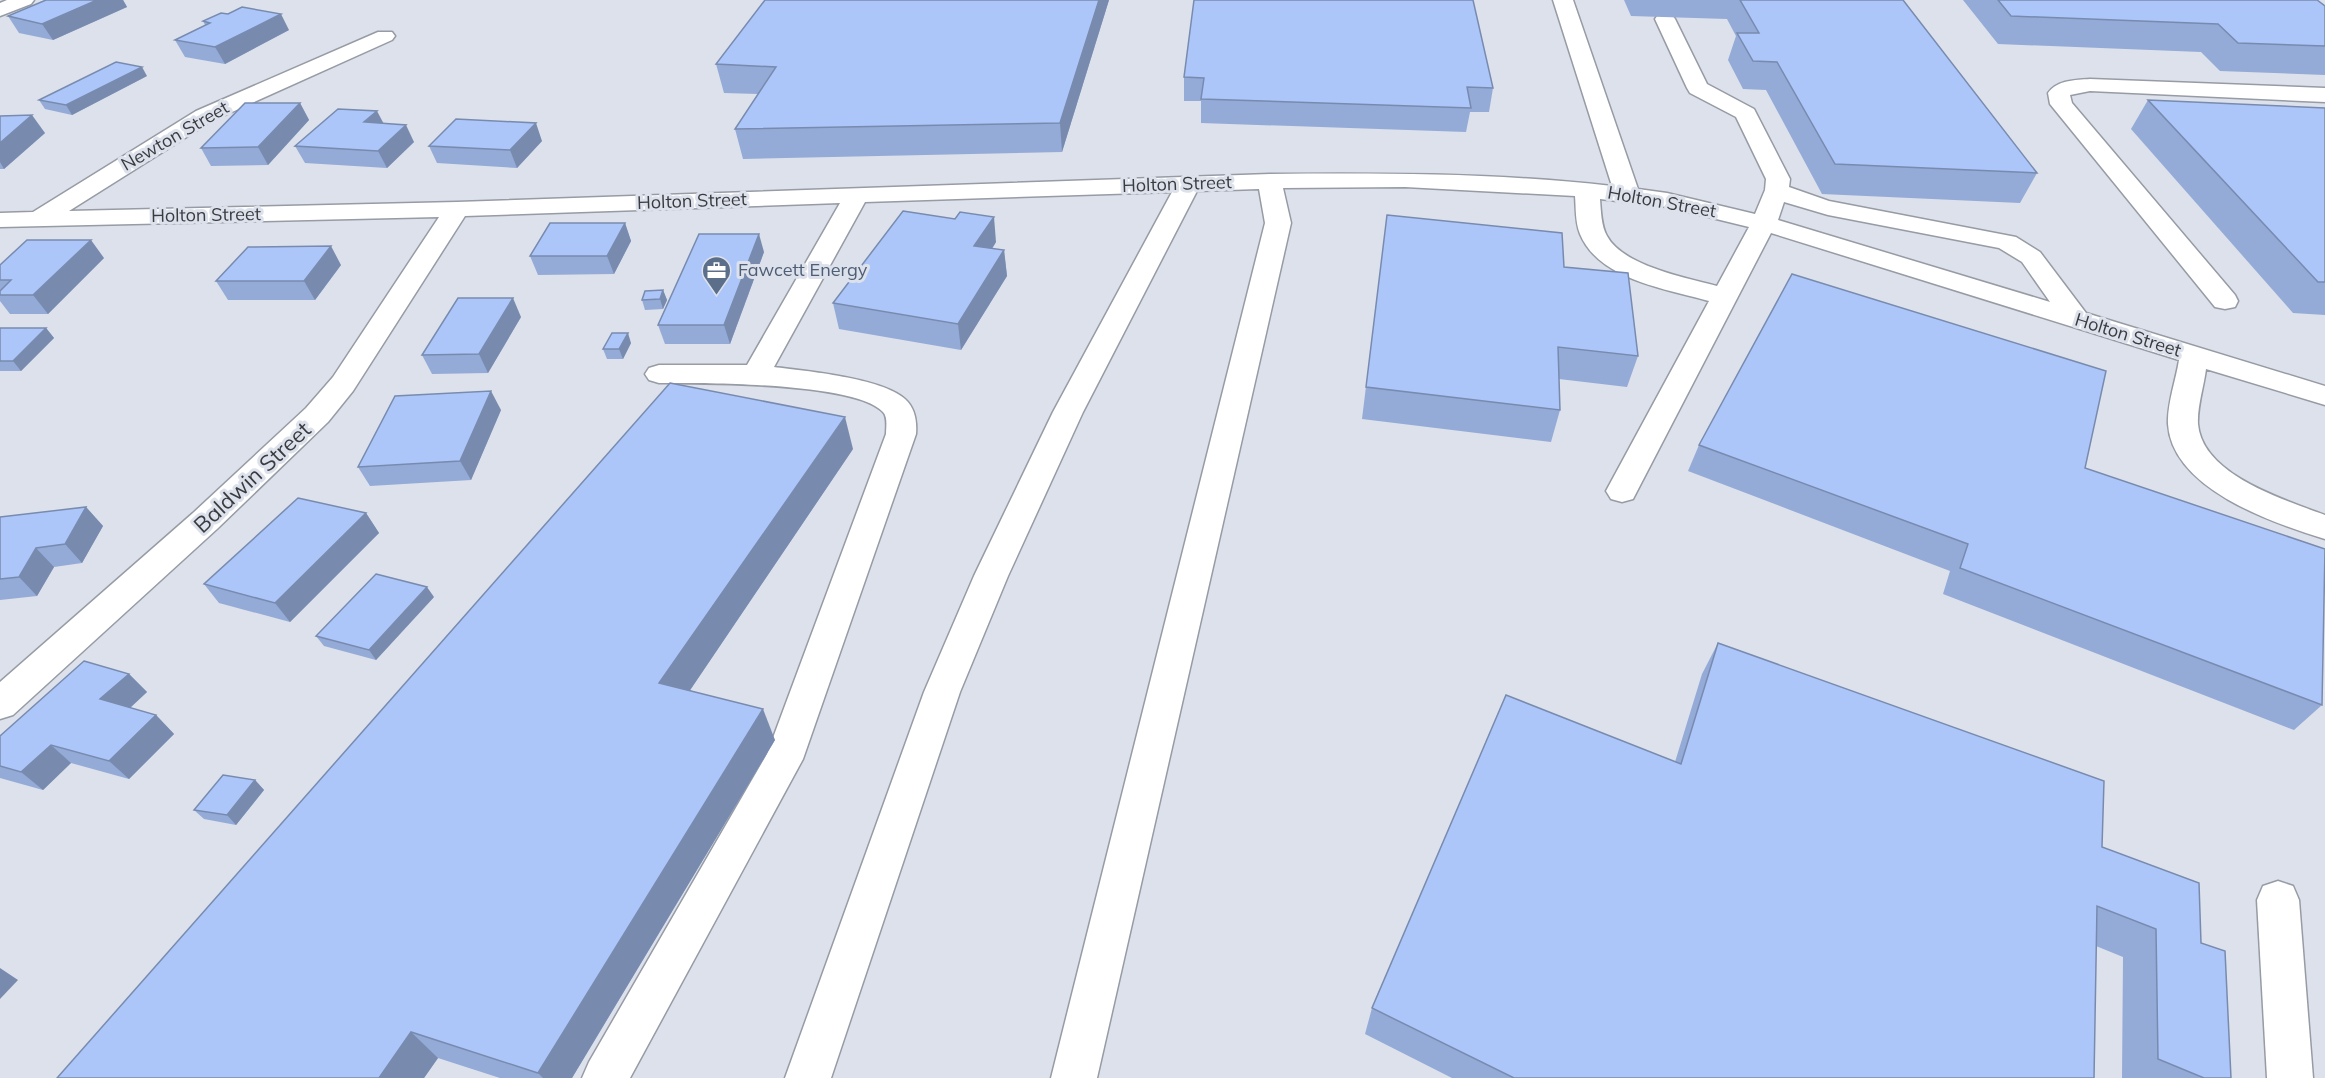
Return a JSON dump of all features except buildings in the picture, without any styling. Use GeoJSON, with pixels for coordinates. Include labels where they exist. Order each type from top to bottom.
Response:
{"type":"FeatureCollection","features":[{"type":"Feature","properties":{"kind":"street"},"geometry":{"type":"LineString","coordinates":[[0,10],[24,0]]}},
{"type":"Feature","properties":{"kind":"street"},"geometry":{"type":"LineString","coordinates":[[1563,0],[1627,194]]}},
{"type":"Feature","properties":{"kind":"street"},"geometry":{"type":"LineString","coordinates":[[1622,491],[1764,223],[1777,190],[1778,179],[1746,114],[1739,108],[1707,94],[1696,86],[1665,19]]}},
{"type":"Feature","properties":{"kind":"street","name":"Newton Street"},"geometry":{"type":"LineString","coordinates":[[38,219],[204,116],[385,36]]}},
{"type":"Feature","properties":{"kind":"street"},"geometry":{"type":"LineString","coordinates":[[2225,301],[2061,104],[2059,93],[2067,88],[2090,85],[2325,95]]}},
{"type":"Feature","properties":{"kind":"street","name":"Holton Street"},"geometry":{"type":"LineString","coordinates":[[0,220],[457,209],[1270,181],[1405,180],[1587,189],[1708,208],[1834,242],[2325,396]]}},
{"type":"Feature","properties":{"kind":"street"},"geometry":{"type":"LineString","coordinates":[[1074,1078],[1278,223],[1270,181]]}},
{"type":"Feature","properties":{"kind":"street"},"geometry":{"type":"LineString","coordinates":[[808,1078],[935,713],[991,576],[1120,309],[1189,183]]}},
{"type":"Feature","properties":{"kind":"street"},"geometry":{"type":"LineString","coordinates":[[1587,189],[1594,237],[1608,254],[1633,268],[1725,297]]}},
{"type":"Feature","properties":{"kind":"street"},"geometry":{"type":"LineString","coordinates":[[1777,190],[1801,201],[1828,208],[2007,242],[2031,257],[2077,320]]}},
{"type":"Feature","properties":{"kind":"street"},"geometry":{"type":"LineString","coordinates":[[756,374],[856,196]]}},
{"type":"Feature","properties":{"kind":"street","name":"Baldwin Street"},"geometry":{"type":"LineString","coordinates":[[0,704],[205,521],[317,415],[343,384],[457,209]]}},
{"type":"Feature","properties":{"kind":"street"},"geometry":{"type":"LineString","coordinates":[[2194,356],[2183,424],[2184,434],[2198,459],[2211,472],[2246,496],[2325,526]]}},
{"type":"Feature","properties":{"kind":"street"},"geometry":{"type":"LineString","coordinates":[[604,1078],[792,742],[901,434],[902,420],[899,413],[882,397],[865,392],[756,374],[658,374]]}},
{"type":"Feature","properties":{"kind":"street"},"geometry":{"type":"LineString","coordinates":[[2278,900],[2290,1078]]}},
{"type":"Feature","properties":{"kind":"place","name":"Fawcett Energy"},"geometry":{"type":"Point","coordinates":[717,296]}}]}
